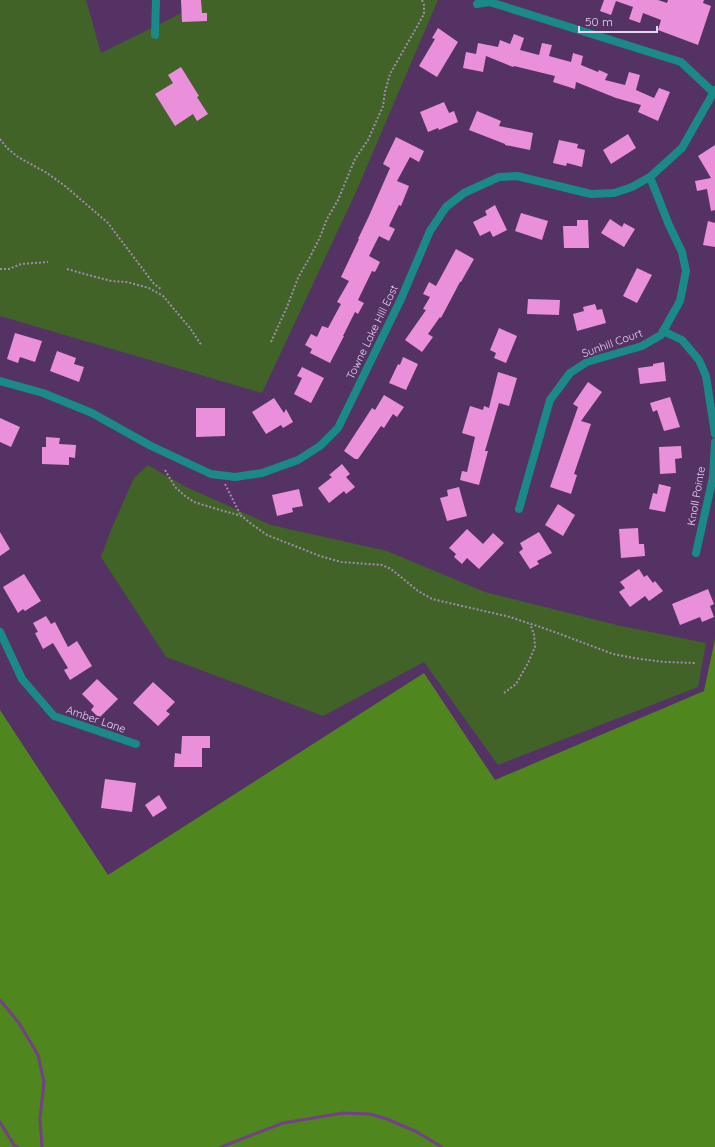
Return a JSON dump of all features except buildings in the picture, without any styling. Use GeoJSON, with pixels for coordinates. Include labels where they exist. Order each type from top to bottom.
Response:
{"type":"FeatureCollection","features":[{"type":"Feature","properties":{"kind":"street"},"geometry":{"type":"LineString","coordinates":[[155,35],[156,0]]}},
{"type":"Feature","properties":{"kind":"street"},"geometry":{"type":"LineString","coordinates":[[477,4],[489,2],[681,62],[714,91]]}},
{"type":"Feature","properties":{"kind":"street","name":"Towne Lake Hill East"},"geometry":{"type":"LineString","coordinates":[[0,380],[43,393],[92,412],[151,446],[211,474],[234,477],[262,473],[298,460],[320,446],[338,428],[401,299],[430,231],[446,207],[464,192],[499,177],[517,176],[591,194],[614,193],[632,187],[650,177],[682,148],[714,91]]}},
{"type":"Feature","properties":{"kind":"street","name":"Sunhill Court"},"geometry":{"type":"LineString","coordinates":[[519,509],[550,400],[570,373],[588,362],[642,346],[661,335],[680,301],[686,272],[682,252],[669,225],[650,177]]}},
{"type":"Feature","properties":{"kind":"street"},"geometry":{"type":"LineString","coordinates":[[663,332],[682,340],[699,360],[706,376],[715,434]]}},
{"type":"Feature","properties":{"kind":"street","name":"Knoll Pointe"},"geometry":{"type":"LineString","coordinates":[[696,553],[713,477],[715,442]]}},
{"type":"Feature","properties":{"kind":"street","name":"Amber Lane"},"geometry":{"type":"LineString","coordinates":[[0,632],[22,679],[54,716],[136,744]]}},
{"type":"Feature","properties":{"kind":"path"},"geometry":{"type":"LineString","coordinates":[[271,342],[298,278],[338,200],[355,159],[368,140],[383,106],[390,74],[424,14],[424,5],[422,0]]}},
{"type":"Feature","properties":{"kind":"path"},"geometry":{"type":"LineString","coordinates":[[0,139],[7,148],[18,157],[47,173],[65,186],[108,223],[145,273],[154,284],[161,289]]}},
{"type":"Feature","properties":{"kind":"path"},"geometry":{"type":"LineString","coordinates":[[0,269],[21,264],[48,262]]}},
{"type":"Feature","properties":{"kind":"path"},"geometry":{"type":"LineString","coordinates":[[67,269],[111,281],[127,282],[149,288],[163,296],[190,328],[202,346]]}},
{"type":"Feature","properties":{"kind":"path"},"geometry":{"type":"LineString","coordinates":[[165,470],[175,487],[194,502],[241,515],[267,535],[320,556],[342,562],[382,565],[391,569],[418,591],[432,599],[510,617],[613,654],[664,662],[695,663]]}},
{"type":"Feature","properties":{"kind":"path"},"geometry":{"type":"LineString","coordinates":[[224,478],[226,486],[241,515]]}},
{"type":"Feature","properties":{"kind":"path"},"geometry":{"type":"LineString","coordinates":[[504,693],[516,684],[535,647],[534,634],[530,624]]}},
{"type":"Feature","properties":{"kind":"green space"},"geometry":{"type":"Polygon","coordinates":[[[0,0],[86,0],[101,53],[200,4],[202,0],[438,0],[356,192],[262,393],[0,316],[0,0]]]}},
{"type":"Feature","properties":{"kind":"green space"},"geometry":{"type":"Polygon","coordinates":[[[148,465],[184,486],[271,525],[387,551],[485,592],[621,626],[706,643],[698,687],[498,765],[424,662],[323,716],[166,657],[101,557],[134,478],[148,465]]]}},
{"type":"Feature","properties":{"kind":"green space"},"geometry":{"type":"Polygon","coordinates":[[[715,639],[715,1147],[0,1147],[0,710],[108,875],[424,673],[495,780],[704,691],[715,639]]]}},
{"type":"Feature","properties":{"kind":"waterway"},"geometry":{"type":"LineString","coordinates":[[0,1000],[19,1023],[38,1055],[44,1082],[40,1119],[42,1147]]}},
{"type":"Feature","properties":{"kind":"waterway"},"geometry":{"type":"LineString","coordinates":[[221,1147],[283,1123],[343,1113],[370,1114],[387,1119],[417,1132],[442,1147]]}},
{"type":"Feature","properties":{"kind":"waterway"},"geometry":{"type":"LineString","coordinates":[[0,1122],[14,1145],[18,1147]]}}]}
